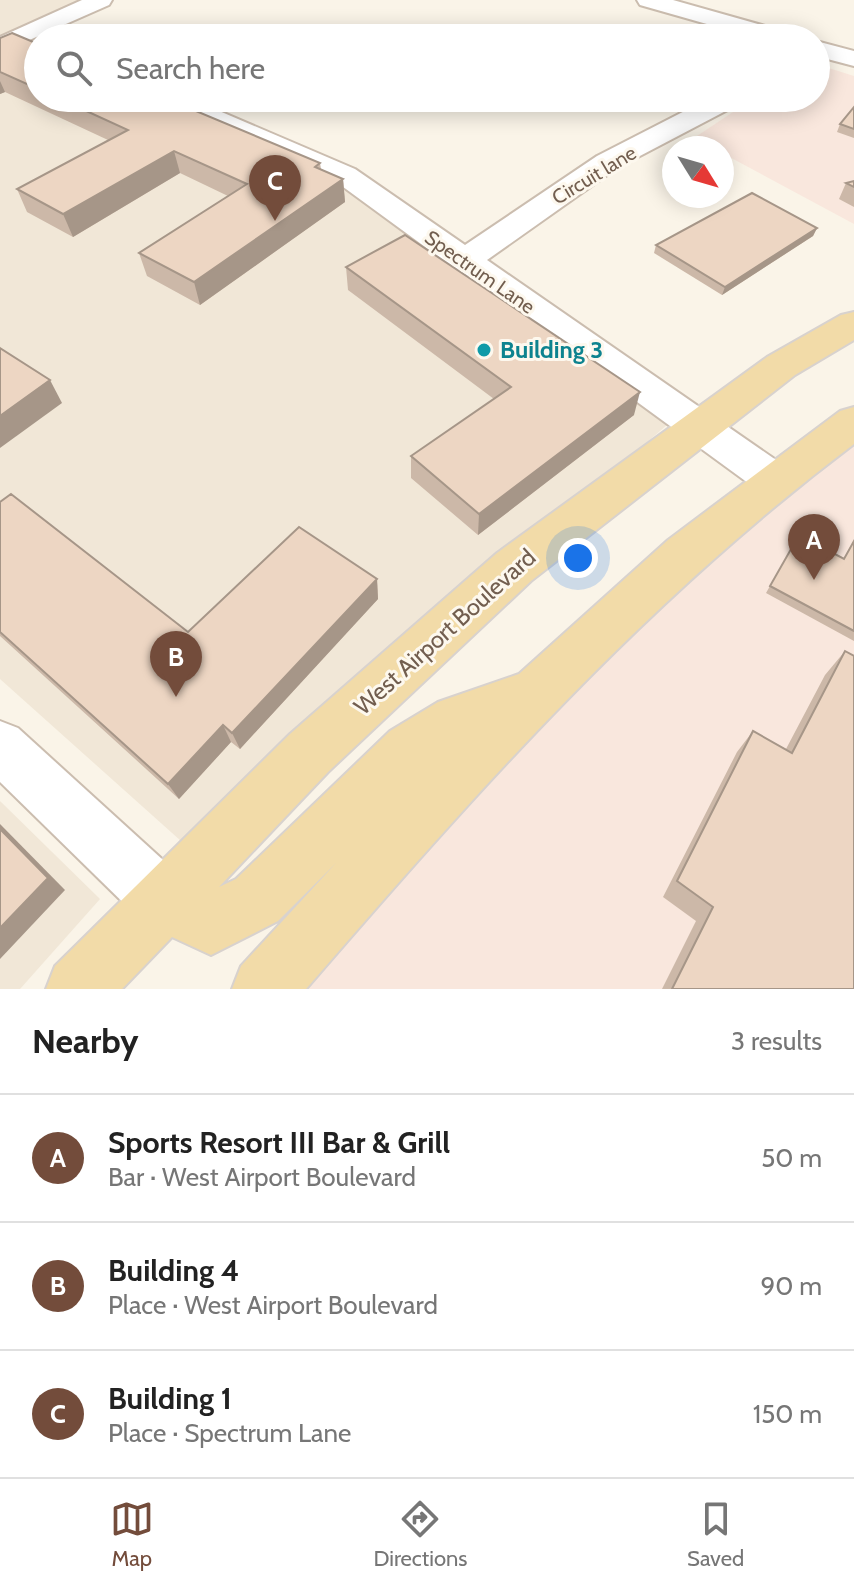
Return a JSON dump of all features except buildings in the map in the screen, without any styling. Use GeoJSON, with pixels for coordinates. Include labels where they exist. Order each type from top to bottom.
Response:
{"type":"FeatureCollection","features":[{"type":"Feature","properties":{"kind":"main road","name":"West Airport Boulevard"},"geometry":{"type":"LineString","coordinates":[[78,989],[309,753],[514,567],[781,366],[854,324]]}},
{"type":"Feature","properties":{"kind":"main road"},"geometry":{"type":"LineString","coordinates":[[264,989],[441,791],[631,601],[774,480],[854,422]]}},
{"type":"Feature","properties":{"kind":"main road"},"geometry":{"type":"LineString","coordinates":[[164,901],[211,924],[257,900],[409,750],[457,720],[541,691]]}},
{"type":"Feature","properties":{"kind":"street"},"geometry":{"type":"LineString","coordinates":[[54,24],[101,0]]}},
{"type":"Feature","properties":{"kind":"street"},"geometry":{"type":"LineString","coordinates":[[648,0],[733,24]]}},
{"type":"Feature","properties":{"kind":"street"},"geometry":{"type":"LineString","coordinates":[[830,52],[854,59]]}},
{"type":"Feature","properties":{"kind":"street","name":"Spectrum Lane"},"geometry":{"type":"LineString","coordinates":[[199,112],[345,175],[774,480]]}},
{"type":"Feature","properties":{"kind":"street","name":"Circuit lane"},"geometry":{"type":"LineString","coordinates":[[463,261],[607,162],[703,112]]}},
{"type":"Feature","properties":{"kind":"street"},"geometry":{"type":"LineString","coordinates":[[0,746],[164,901]]}},
{"type":"Feature","properties":{"kind":"shaded area"},"geometry":{"type":"Polygon","coordinates":[[[0,0],[83,0],[24,24],[0,36],[0,0]]]}},
{"type":"Feature","properties":{"kind":"shaded area"},"geometry":{"type":"Polygon","coordinates":[[[0,60],[24,84],[24,112],[173,112],[360,193],[667,425],[181,841],[0,679],[0,60]]]}},
{"type":"Feature","properties":{"kind":"shaded area"},"geometry":{"type":"Polygon","coordinates":[[[830,68],[854,76],[854,224],[734,159],[734,136],[697,136],[733,112],[830,112],[830,68]]]}},
{"type":"Feature","properties":{"kind":"shaded area"},"geometry":{"type":"Polygon","coordinates":[[[854,439],[854,989],[294,989],[651,605],[854,439]]]}},
{"type":"Feature","properties":{"kind":"shaded area"},"geometry":{"type":"Polygon","coordinates":[[[0,801],[100,899],[20,989],[0,989],[0,801]]]}},
{"type":"Feature","properties":{"kind":"place","name":"Building 1"},"geometry":{"type":"Point","coordinates":[275,221]}},
{"type":"Feature","properties":{"kind":"place","name":"Building 3"},"geometry":{"type":"Point","coordinates":[484,350]}},
{"type":"Feature","properties":{"kind":"place","name":"Sports Resort III Bar & Grill"},"geometry":{"type":"Point","coordinates":[814,580]}},
{"type":"Feature","properties":{"kind":"place","name":"Building 4"},"geometry":{"type":"Point","coordinates":[176,697]}}]}
